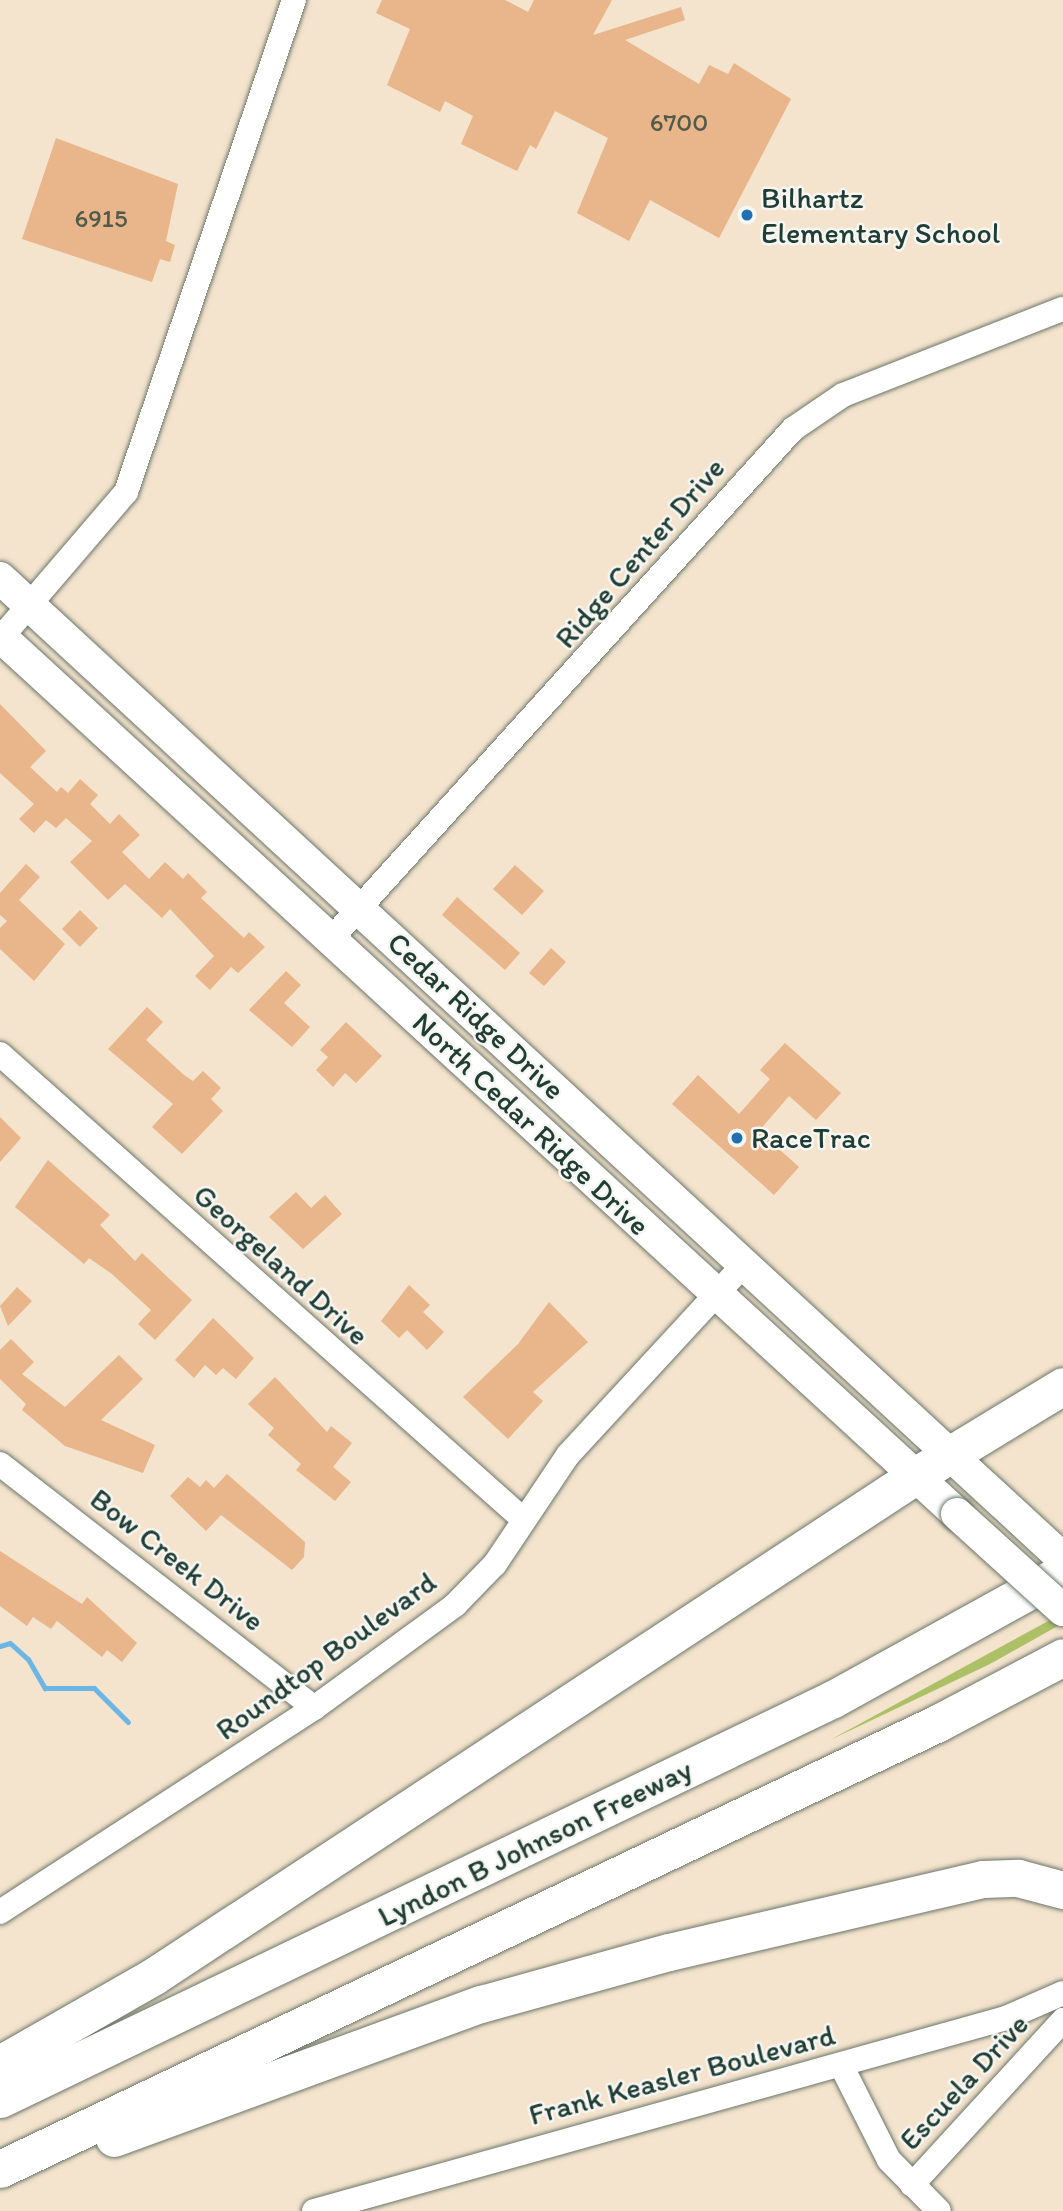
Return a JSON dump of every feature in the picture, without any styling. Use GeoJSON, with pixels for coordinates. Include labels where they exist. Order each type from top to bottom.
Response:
{"type":"FeatureCollection","features":[{"type":"Feature","properties":{"kind":"highway"},"geometry":{"type":"LineString","coordinates":[[0,2064],[154,1976],[915,1476],[1063,1386]]}},
{"type":"Feature","properties":{"kind":"highway","name":"Lyndon B Johnson Freeway"},"geometry":{"type":"LineString","coordinates":[[0,2099],[833,1699],[1063,1572]]}},
{"type":"Feature","properties":{"kind":"highway"},"geometry":{"type":"LineString","coordinates":[[0,2169],[939,1723],[1063,1657]]}},
{"type":"Feature","properties":{"kind":"highway"},"geometry":{"type":"LineString","coordinates":[[0,2179],[481,2004],[644,1959],[983,1879],[1018,1878],[1063,1890]]}},
{"type":"Feature","properties":{"kind":"main road","name":"Cedar Ridge Drive"},"geometry":{"type":"LineString","coordinates":[[0,578],[361,908],[948,1456]]}},
{"type":"Feature","properties":{"kind":"main road","name":"North Cedar Ridge Drive"},"geometry":{"type":"LineString","coordinates":[[1,637],[333,937],[716,1295],[1063,1610]]}},
{"type":"Feature","properties":{"kind":"main road"},"geometry":{"type":"LineString","coordinates":[[948,1456],[1063,1559]]}},
{"type":"Feature","properties":{"kind":"street"},"geometry":{"type":"LineString","coordinates":[[1,637],[31,607],[126,492],[147,445],[294,0]]}},
{"type":"Feature","properties":{"kind":"street","name":"Ridge Center Drive"},"geometry":{"type":"LineString","coordinates":[[333,937],[793,429],[843,395],[1063,309]]}},
{"type":"Feature","properties":{"kind":"street","name":"Georgeland Drive"},"geometry":{"type":"LineString","coordinates":[[0,1054],[524,1520]]}},
{"type":"Feature","properties":{"kind":"street","name":"Roundtop Boulevard"},"geometry":{"type":"LineString","coordinates":[[5,1903],[314,1708],[455,1605],[495,1564],[524,1520],[621,1392],[744,1264]]}},
{"type":"Feature","properties":{"kind":"street","name":"Bow Creek Drive"},"geometry":{"type":"LineString","coordinates":[[0,1464],[314,1708]]}},
{"type":"Feature","properties":{"kind":"street","name":"Frank Keasler Boulevard"},"geometry":{"type":"LineString","coordinates":[[314,2211],[1006,2018],[1063,1993]]}},
{"type":"Feature","properties":{"kind":"street","name":"Escuela Drive"},"geometry":{"type":"LineString","coordinates":[[912,2185],[1063,2020]]}},
{"type":"Feature","properties":{"kind":"street"},"geometry":{"type":"LineString","coordinates":[[841,2065],[889,2160],[939,2211]]}},
{"type":"Feature","properties":{"kind":"green space"},"geometry":{"type":"Polygon","coordinates":[[[1063,1613],[1063,1623],[990,1664],[830,1740],[1063,1613]]]}},
{"type":"Feature","properties":{"kind":"building"},"geometry":{"type":"Polygon","coordinates":[[[382,0],[505,0],[528,12],[534,0],[612,0],[593,35],[681,7],[685,20],[625,40],[699,84],[709,65],[728,74],[734,63],[791,99],[719,238],[650,200],[629,241],[577,213],[608,138],[555,111],[536,149],[530,145],[517,171],[461,144],[473,116],[445,101],[440,112],[387,85],[410,29],[376,13],[382,0]]]}},
{"type":"Feature","properties":{"kind":"building"},"geometry":{"type":"Polygon","coordinates":[[[56,138],[178,184],[166,241],[175,245],[170,262],[160,259],[152,282],[22,239],[56,138]]]}},
{"type":"Feature","properties":{"kind":"building"},"geometry":{"type":"Polygon","coordinates":[[[0,704],[46,751],[30,767],[57,792],[61,787],[68,793],[80,779],[98,795],[90,804],[110,824],[119,814],[140,835],[122,852],[149,879],[165,862],[183,879],[188,873],[207,892],[201,898],[244,938],[249,932],[265,947],[238,973],[231,967],[210,990],[195,976],[214,956],[170,909],[162,918],[125,884],[108,900],[70,862],[92,841],[66,818],[56,828],[46,820],[34,833],[19,819],[34,804],[0,773],[0,704]]]}},
{"type":"Feature","properties":{"kind":"building"},"geometry":{"type":"Polygon","coordinates":[[[26,864],[40,877],[19,900],[65,944],[34,981],[0,949],[0,928],[7,921],[0,915],[0,893],[26,864]]]}},
{"type":"Feature","properties":{"kind":"building"},"geometry":{"type":"Polygon","coordinates":[[[515,865],[544,891],[522,915],[493,889],[515,865]]]}},
{"type":"Feature","properties":{"kind":"building"},"geometry":{"type":"Polygon","coordinates":[[[457,897],[520,953],[505,970],[442,915],[457,897]]]}},
{"type":"Feature","properties":{"kind":"building"},"geometry":{"type":"Polygon","coordinates":[[[80,910],[98,928],[80,947],[62,929],[80,910]]]}},
{"type":"Feature","properties":{"kind":"building"},"geometry":{"type":"Polygon","coordinates":[[[551,948],[566,962],[544,986],[529,973],[551,948]]]}},
{"type":"Feature","properties":{"kind":"building"},"geometry":{"type":"Polygon","coordinates":[[[286,971],[301,985],[284,1003],[310,1027],[292,1047],[249,1010],[286,971]]]}},
{"type":"Feature","properties":{"kind":"building"},"geometry":{"type":"Polygon","coordinates":[[[147,1007],[163,1022],[146,1040],[193,1081],[203,1071],[221,1088],[211,1099],[223,1111],[182,1154],[152,1127],[173,1104],[108,1049],[147,1007]]]}},
{"type":"Feature","properties":{"kind":"building"},"geometry":{"type":"Polygon","coordinates":[[[346,1022],[382,1056],[356,1083],[345,1073],[333,1087],[316,1070],[328,1057],[320,1050],[346,1022]]]}},
{"type":"Feature","properties":{"kind":"building","name":"RaceTrac"},"geometry":{"type":"Polygon","coordinates":[[[785,1043],[841,1093],[816,1120],[789,1096],[759,1131],[799,1167],[774,1195],[672,1104],[698,1075],[739,1114],[770,1079],[760,1070],[785,1043]]]}},
{"type":"Feature","properties":{"kind":"building"},"geometry":{"type":"Polygon","coordinates":[[[0,1117],[21,1138],[0,1162],[0,1117]]]}},
{"type":"Feature","properties":{"kind":"building"},"geometry":{"type":"Polygon","coordinates":[[[48,1160],[110,1215],[100,1225],[135,1261],[142,1253],[192,1300],[155,1340],[138,1324],[151,1310],[112,1274],[89,1258],[84,1264],[15,1207],[48,1160]]]}},
{"type":"Feature","properties":{"kind":"building"},"geometry":{"type":"Polygon","coordinates":[[[296,1192],[311,1208],[325,1195],[342,1214],[303,1249],[269,1217],[296,1192]]]}},
{"type":"Feature","properties":{"kind":"building"},"geometry":{"type":"Polygon","coordinates":[[[409,1285],[430,1305],[423,1312],[444,1332],[427,1350],[407,1330],[399,1338],[381,1321],[409,1285]]]}},
{"type":"Feature","properties":{"kind":"building"},"geometry":{"type":"Polygon","coordinates":[[[17,1287],[32,1301],[8,1326],[0,1306],[17,1287]]]}},
{"type":"Feature","properties":{"kind":"building"},"geometry":{"type":"Polygon","coordinates":[[[549,1302],[588,1342],[533,1392],[543,1401],[508,1439],[463,1397],[518,1344],[549,1302]]]}},
{"type":"Feature","properties":{"kind":"building"},"geometry":{"type":"Polygon","coordinates":[[[213,1318],[254,1358],[236,1379],[223,1368],[216,1375],[205,1365],[194,1378],[175,1360],[213,1318]]]}},
{"type":"Feature","properties":{"kind":"building"},"geometry":{"type":"Polygon","coordinates":[[[11,1339],[34,1362],[22,1374],[65,1407],[119,1355],[143,1379],[101,1420],[155,1445],[143,1473],[65,1446],[22,1410],[26,1404],[0,1379],[0,1350],[11,1339]]]}},
{"type":"Feature","properties":{"kind":"building"},"geometry":{"type":"Polygon","coordinates":[[[275,1377],[327,1432],[331,1426],[352,1443],[333,1467],[351,1482],[335,1501],[296,1470],[301,1464],[268,1435],[274,1428],[248,1404],[275,1377]]]}},
{"type":"Feature","properties":{"kind":"building"},"geometry":{"type":"Polygon","coordinates":[[[227,1474],[305,1542],[304,1557],[292,1570],[221,1515],[206,1531],[170,1496],[188,1477],[200,1487],[206,1480],[214,1488],[227,1474]]]}},
{"type":"Feature","properties":{"kind":"building"},"geometry":{"type":"Polygon","coordinates":[[[0,1551],[82,1604],[87,1597],[137,1643],[122,1662],[107,1650],[102,1657],[57,1621],[51,1629],[33,1617],[27,1626],[0,1606],[0,1551]]]}},
{"type":"Feature","properties":{"kind":"waterway"},"geometry":{"type":"LineString","coordinates":[[0,1646],[10,1643],[28,1659],[45,1688],[94,1688],[128,1722]]}},
{"type":"Feature","properties":{"kind":"place","name":"Bilhartz Elementary School"},"geometry":{"type":"Point","coordinates":[747,215]}},
{"type":"Feature","properties":{"kind":"place","name":"RaceTrac"},"geometry":{"type":"Point","coordinates":[737,1138]}}]}
